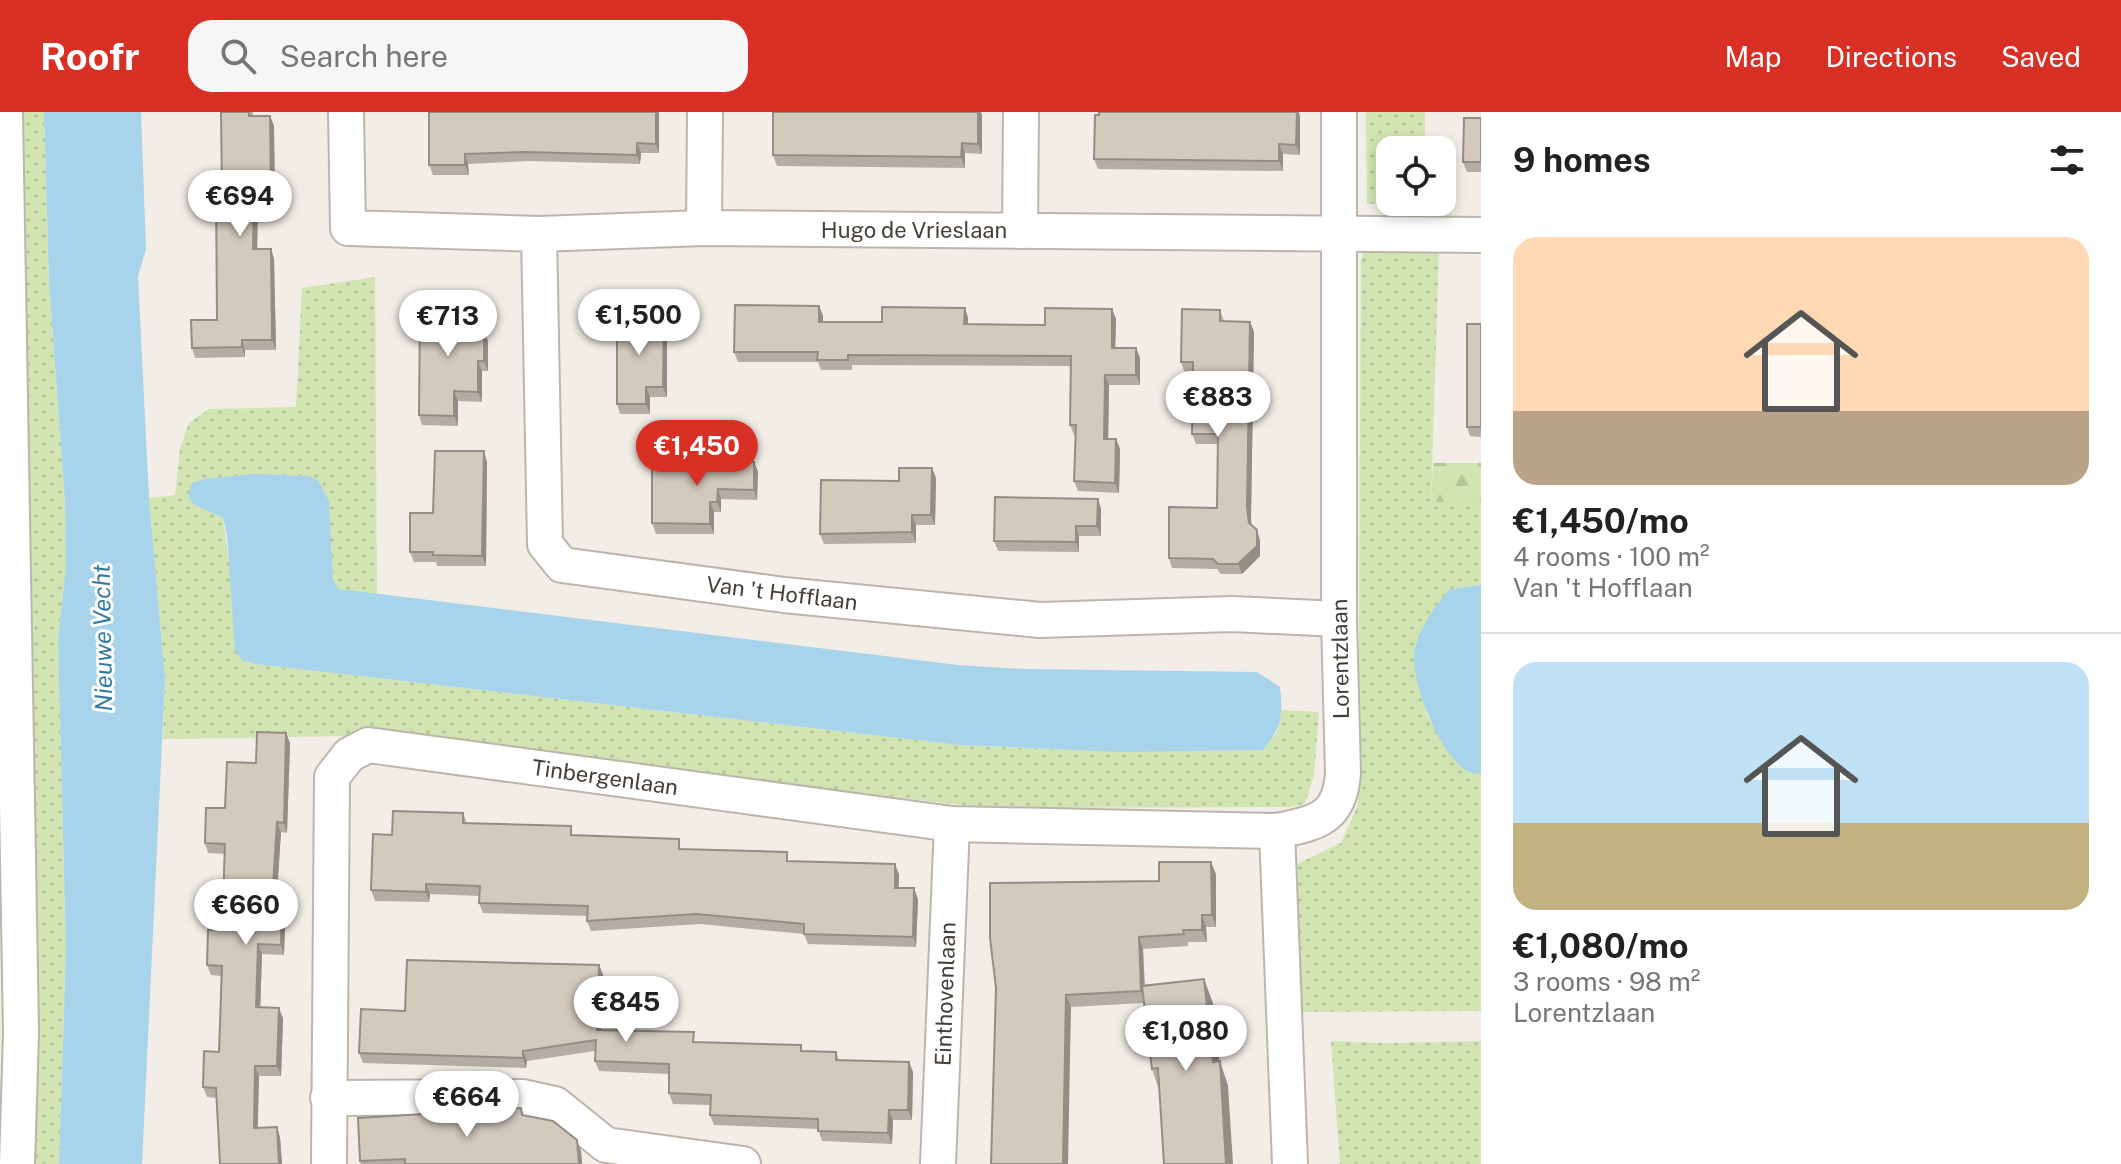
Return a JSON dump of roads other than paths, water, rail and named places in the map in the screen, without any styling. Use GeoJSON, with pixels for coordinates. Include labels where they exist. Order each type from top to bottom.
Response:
{"type":"FeatureCollection","features":[{"type":"Feature","properties":{"kind":"street"},"geometry":{"type":"LineString","coordinates":[[5,112],[21,1048],[17,1164]]}},
{"type":"Feature","properties":{"kind":"street","name":"Hugo de Vrieslaan"},"geometry":{"type":"LineString","coordinates":[[346,112],[348,228],[539,234],[704,228],[1481,235]]}},
{"type":"Feature","properties":{"kind":"street"},"geometry":{"type":"LineString","coordinates":[[704,228],[705,112]]}},
{"type":"Feature","properties":{"kind":"street"},"geometry":{"type":"LineString","coordinates":[[1020,231],[1021,112]]}},
{"type":"Feature","properties":{"kind":"street","name":"Lorentzlaan"},"geometry":{"type":"LineString","coordinates":[[1277,831],[1318,822],[1333,807],[1342,789],[1339,112]]}},
{"type":"Feature","properties":{"kind":"street","name":"Van 't Hofflaan"},"geometry":{"type":"LineString","coordinates":[[539,234],[545,544],[562,565],[784,595],[1040,620],[1232,614],[1339,619]]}},
{"type":"Feature","properties":{"kind":"street","name":"Tinbergenlaan"},"geometry":{"type":"LineString","coordinates":[[329,1164],[332,777],[349,755],[368,745],[952,824],[1277,831]]}},
{"type":"Feature","properties":{"kind":"street","name":"Einthovenlaan"},"geometry":{"type":"LineString","coordinates":[[938,1164],[952,824]]}},
{"type":"Feature","properties":{"kind":"street"},"geometry":{"type":"LineString","coordinates":[[1277,831],[1290,1164]]}},
{"type":"Feature","properties":{"kind":"street"},"geometry":{"type":"LineString","coordinates":[[328,1098],[523,1097],[555,1104],[606,1154],[743,1164]]}},
{"type":"Feature","properties":{"kind":"water","name":"Nieuwe Vecht"},"geometry":{"type":"Polygon","coordinates":[[[44,112],[141,112],[146,249],[138,276],[149,498],[165,680],[142,1164],[59,1164],[66,950],[58,641],[66,566],[65,502],[49,282],[44,112]]]}},
{"type":"Feature","properties":{"kind":"water"},"geometry":{"type":"Polygon","coordinates":[[[253,474],[309,476],[318,480],[329,501],[333,580],[339,589],[958,665],[1024,669],[1257,672],[1280,687],[1280,721],[1263,750],[1121,752],[960,745],[255,664],[242,660],[235,650],[223,518],[193,504],[188,495],[192,483],[253,474]]]}},
{"type":"Feature","properties":{"kind":"water"},"geometry":{"type":"Polygon","coordinates":[[[1481,585],[1481,774],[1470,773],[1458,764],[1438,735],[1422,697],[1414,662],[1420,632],[1450,589],[1481,585]]]}}]}
